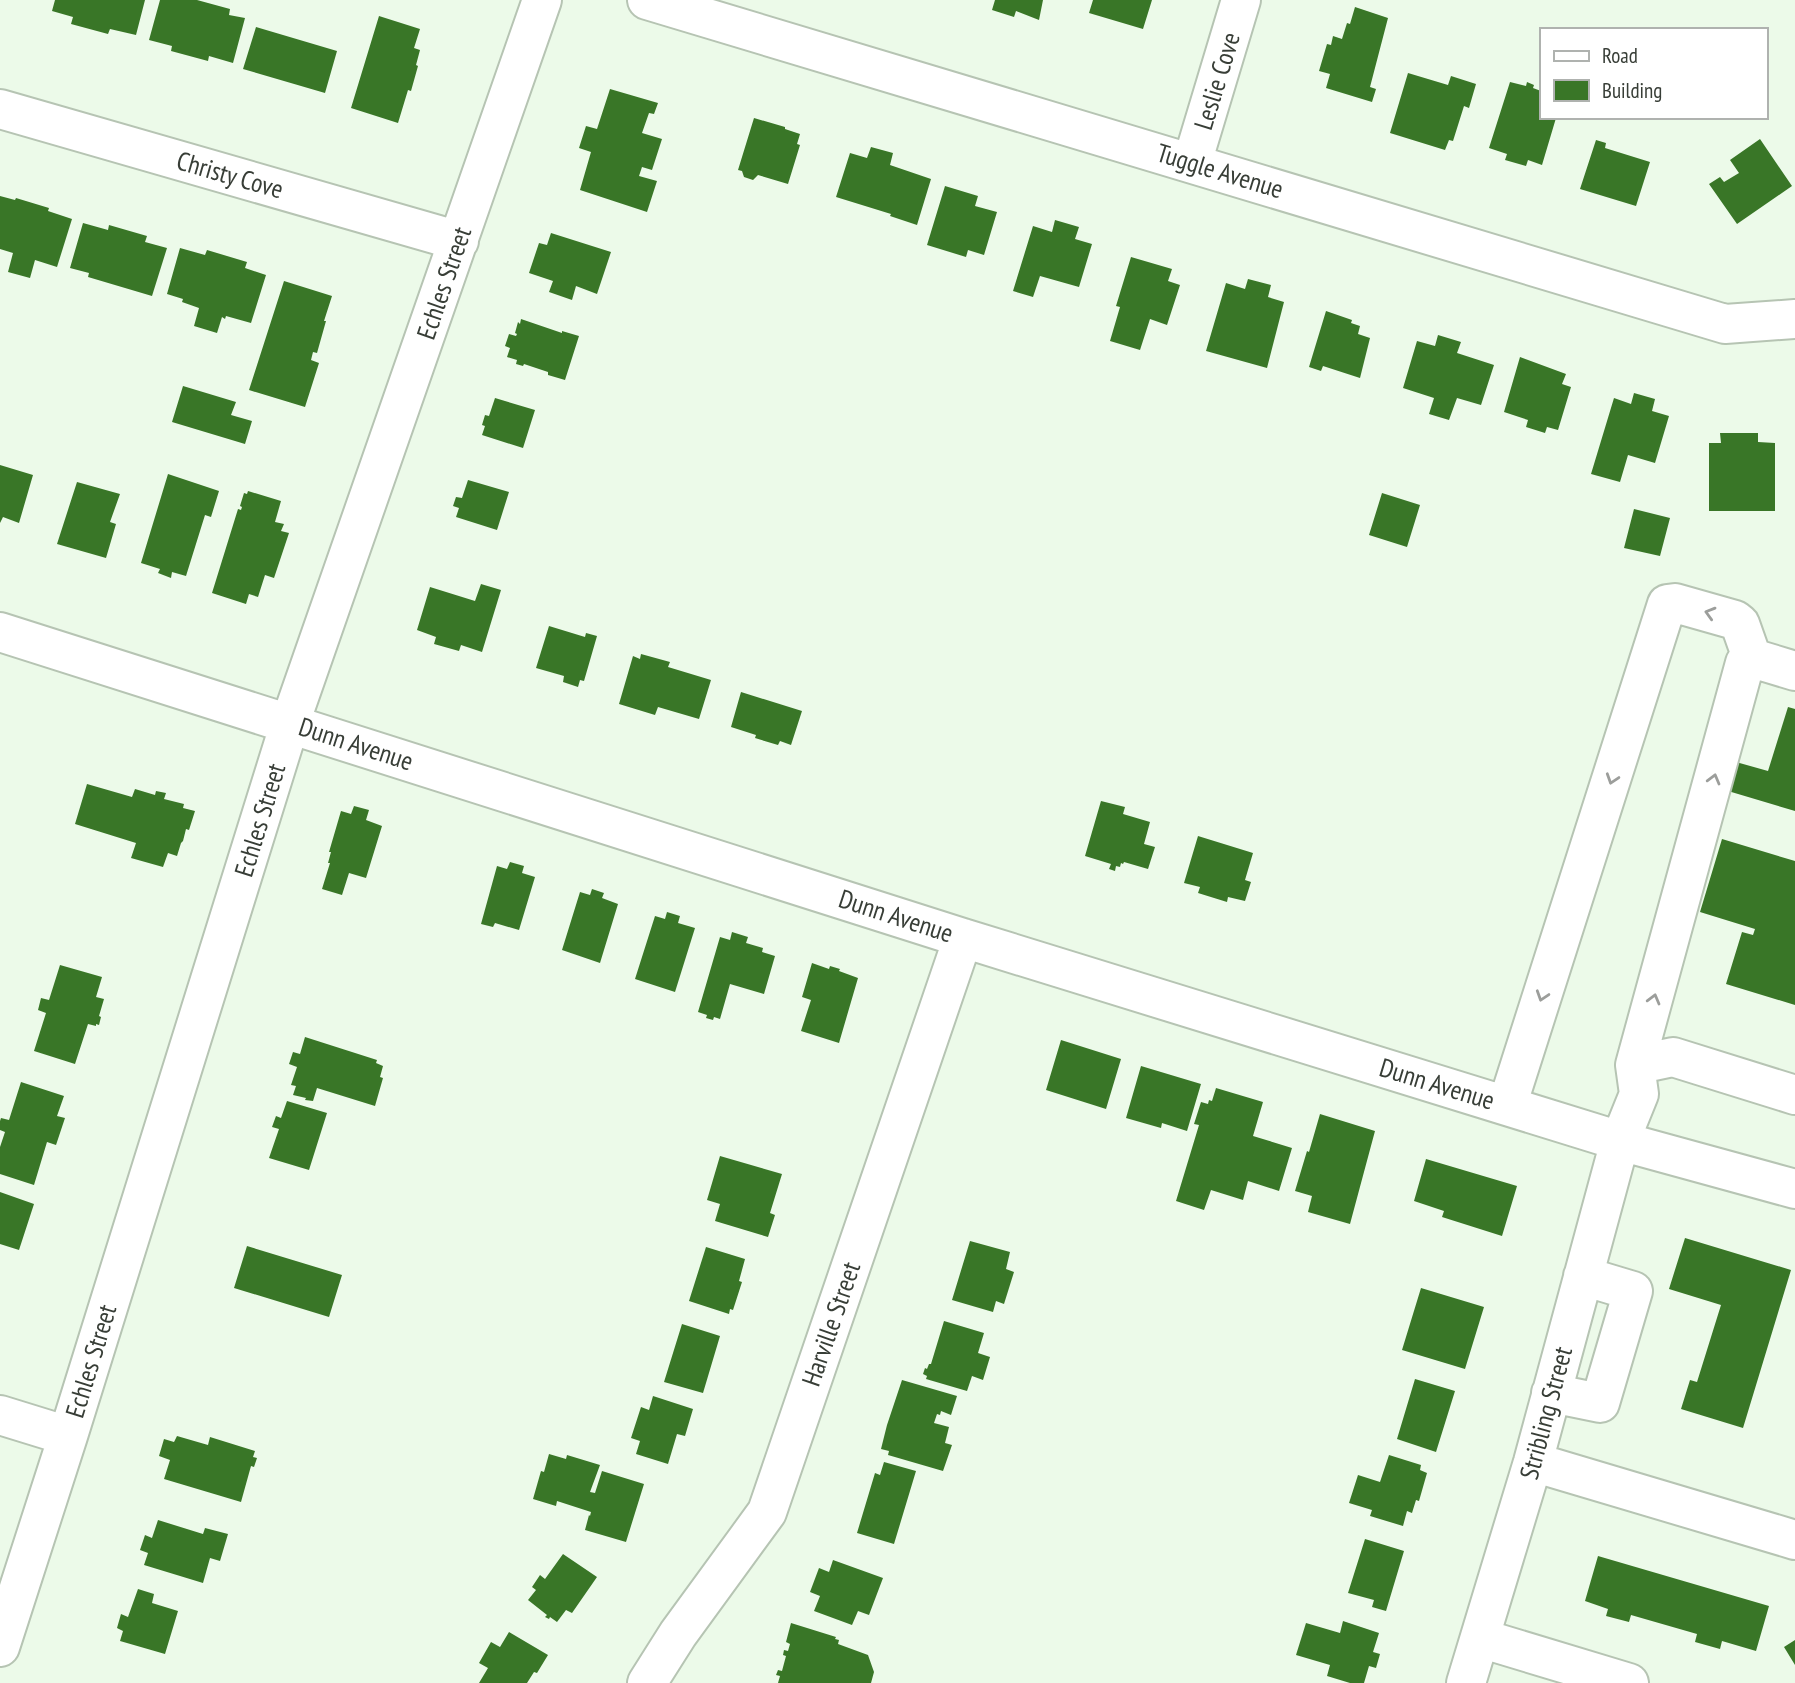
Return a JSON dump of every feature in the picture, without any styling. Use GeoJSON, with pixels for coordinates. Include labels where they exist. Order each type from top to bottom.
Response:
{"type":"FeatureCollection","features":[{"type":"Feature","properties":{"kind":"street","name":"Echles Street"},"geometry":{"type":"LineString","coordinates":[[0,1647],[290,723],[542,0]]}},
{"type":"Feature","properties":{"kind":"street","name":"Tuggle Avenue"},"geometry":{"type":"LineString","coordinates":[[647,0],[1725,324],[1795,319]]}},
{"type":"Feature","properties":{"kind":"street","name":"Leslie Cove"},"geometry":{"type":"LineString","coordinates":[[1192,163],[1241,0]]}},
{"type":"Feature","properties":{"kind":"street","name":"Christy Cove"},"geometry":{"type":"LineString","coordinates":[[0,109],[459,241]]}},
{"type":"Feature","properties":{"kind":"street"},"geometry":{"type":"LineString","coordinates":[[1507,1106],[1667,604],[1675,603],[1735,620],[1740,624],[1752,658],[1795,671]]}},
{"type":"Feature","properties":{"kind":"street","name":"Dunn Avenue"},"geometry":{"type":"LineString","coordinates":[[0,632],[963,938],[1620,1141],[1795,1189]]}},
{"type":"Feature","properties":{"kind":"street","name":"Stribling Street"},"geometry":{"type":"LineString","coordinates":[[1466,1683],[1533,1462],[1620,1141],[1639,1094],[1636,1065],[1745,663],[1752,658]]}},
{"type":"Feature","properties":{"kind":"street","name":"Harville Street"},"geometry":{"type":"LineString","coordinates":[[647,1683],[678,1634],[767,1512],[963,938]]}},
{"type":"Feature","properties":{"kind":"street"},"geometry":{"type":"LineString","coordinates":[[1636,1065],[1673,1057],[1795,1095]]}},
{"type":"Feature","properties":{"kind":"street"},"geometry":{"type":"LineString","coordinates":[[1551,1393],[1600,1403],[1633,1291],[1583,1276]]}},
{"type":"Feature","properties":{"kind":"street"},"geometry":{"type":"LineString","coordinates":[[0,1415],[68,1436]]}},
{"type":"Feature","properties":{"kind":"street"},"geometry":{"type":"LineString","coordinates":[[1533,1462],[1795,1540]]}},
{"type":"Feature","properties":{"kind":"street"},"geometry":{"type":"LineString","coordinates":[[1480,1638],[1629,1683]]}},
{"type":"Feature","properties":{"kind":"building"},"geometry":{"type":"Polygon","coordinates":[[[55,0],[145,0],[136,35],[110,29],[108,34],[71,24],[73,17],[52,11],[55,0]]]}},
{"type":"Feature","properties":{"kind":"building"},"geometry":{"type":"Polygon","coordinates":[[[160,0],[197,0],[230,9],[229,15],[245,18],[233,63],[209,56],[208,61],[171,51],[172,46],[149,40],[160,0]]]}},
{"type":"Feature","properties":{"kind":"building"},"geometry":{"type":"Polygon","coordinates":[[[995,0],[1043,0],[1039,20],[1016,11],[1014,17],[992,10],[995,0]]]}},
{"type":"Feature","properties":{"kind":"building"},"geometry":{"type":"Polygon","coordinates":[[[1093,0],[1152,0],[1143,29],[1089,13],[1093,0]]]}},
{"type":"Feature","properties":{"kind":"building"},"geometry":{"type":"Polygon","coordinates":[[[1355,7],[1388,18],[1370,87],[1376,89],[1372,102],[1326,88],[1330,74],[1319,71],[1327,44],[1331,45],[1333,36],[1342,39],[1355,7]]]}},
{"type":"Feature","properties":{"kind":"building"},"geometry":{"type":"Polygon","coordinates":[[[379,16],[420,29],[414,48],[420,50],[416,65],[418,66],[398,123],[351,108],[379,16]]]}},
{"type":"Feature","properties":{"kind":"building"},"geometry":{"type":"Polygon","coordinates":[[[256,27],[337,51],[325,93],[243,69],[256,27]]]}},
{"type":"Feature","properties":{"kind":"building"},"geometry":{"type":"Polygon","coordinates":[[[1408,73],[1448,85],[1451,76],[1476,84],[1469,108],[1464,106],[1453,141],[1449,140],[1445,150],[1390,133],[1408,73]]]}},
{"type":"Feature","properties":{"kind":"building"},"geometry":{"type":"Polygon","coordinates":[[[1510,82],[1526,86],[1527,82],[1534,85],[1533,88],[1540,91],[1540,119],[1556,119],[1542,165],[1528,160],[1526,166],[1505,160],[1507,154],[1489,148],[1510,82]]]}},
{"type":"Feature","properties":{"kind":"building"},"geometry":{"type":"Polygon","coordinates":[[[610,89],[658,103],[654,114],[649,113],[642,133],[662,139],[652,170],[642,167],[639,176],[657,181],[647,212],[580,190],[591,152],[579,148],[586,126],[597,129],[610,89]]]}},
{"type":"Feature","properties":{"kind":"building"},"geometry":{"type":"Polygon","coordinates":[[[754,118],[800,134],[797,144],[800,145],[788,184],[758,175],[753,180],[744,177],[742,171],[738,170],[754,118]]]}},
{"type":"Feature","properties":{"kind":"building"},"geometry":{"type":"Polygon","coordinates":[[[1760,139],[1792,186],[1737,224],[1709,184],[1720,177],[1724,182],[1739,173],[1730,160],[1760,139]]]}},
{"type":"Feature","properties":{"kind":"building"},"geometry":{"type":"Polygon","coordinates":[[[1596,140],[1606,143],[1605,148],[1650,162],[1636,206],[1580,189],[1596,140]]]}},
{"type":"Feature","properties":{"kind":"building"},"geometry":{"type":"Polygon","coordinates":[[[871,147],[893,153],[890,165],[931,179],[917,225],[836,197],[850,153],[867,158],[871,147]]]}},
{"type":"Feature","properties":{"kind":"building"},"geometry":{"type":"Polygon","coordinates":[[[945,186],[978,196],[975,206],[997,212],[984,255],[968,250],[966,257],[927,245],[945,186]]]}},
{"type":"Feature","properties":{"kind":"building"},"geometry":{"type":"Polygon","coordinates":[[[0,196],[49,208],[48,211],[72,219],[57,267],[35,260],[30,278],[8,272],[13,253],[0,249],[0,196]]]}},
{"type":"Feature","properties":{"kind":"building"},"geometry":{"type":"Polygon","coordinates":[[[1055,220],[1079,227],[1075,239],[1092,244],[1079,287],[1040,276],[1033,297],[1013,291],[1033,226],[1052,232],[1055,220]]]}},
{"type":"Feature","properties":{"kind":"building"},"geometry":{"type":"Polygon","coordinates":[[[83,223],[108,230],[109,225],[147,236],[145,242],[167,248],[152,296],[88,277],[89,273],[70,268],[83,223]]]}},
{"type":"Feature","properties":{"kind":"building"},"geometry":{"type":"Polygon","coordinates":[[[551,233],[611,252],[597,294],[576,286],[572,300],[549,292],[553,281],[529,273],[539,243],[547,245],[551,233]]]}},
{"type":"Feature","properties":{"kind":"building"},"geometry":{"type":"Polygon","coordinates":[[[180,248],[205,255],[207,250],[247,262],[245,268],[266,275],[251,323],[226,316],[225,319],[222,317],[217,333],[194,326],[199,308],[167,294],[180,248]]]}},
{"type":"Feature","properties":{"kind":"building"},"geometry":{"type":"Polygon","coordinates":[[[1131,257],[1172,269],[1168,281],[1180,285],[1167,325],[1150,319],[1140,350],[1110,341],[1120,307],[1116,306],[1131,257]]]}},
{"type":"Feature","properties":{"kind":"building"},"geometry":{"type":"Polygon","coordinates":[[[1248,279],[1271,285],[1268,297],[1284,302],[1267,368],[1206,351],[1226,283],[1245,289],[1248,279]]]}},
{"type":"Feature","properties":{"kind":"building"},"geometry":{"type":"Polygon","coordinates":[[[284,281],[332,296],[317,353],[313,352],[311,360],[319,363],[305,407],[249,390],[284,281]]]}},
{"type":"Feature","properties":{"kind":"building"},"geometry":{"type":"Polygon","coordinates":[[[1326,311],[1352,320],[1351,323],[1360,326],[1358,334],[1370,338],[1360,378],[1323,366],[1321,371],[1309,367],[1326,311]]]}},
{"type":"Feature","properties":{"kind":"building"},"geometry":{"type":"Polygon","coordinates":[[[521,319],[579,336],[565,380],[524,364],[516,364],[517,360],[507,357],[510,348],[505,346],[509,334],[516,336],[521,319]]]}},
{"type":"Feature","properties":{"kind":"building"},"geometry":{"type":"Polygon","coordinates":[[[1438,335],[1461,342],[1457,353],[1494,365],[1481,405],[1457,398],[1449,420],[1429,414],[1434,398],[1403,388],[1417,341],[1435,346],[1438,335]]]}},
{"type":"Feature","properties":{"kind":"building"},"geometry":{"type":"Polygon","coordinates":[[[1520,357],[1566,374],[1562,384],[1571,387],[1558,430],[1547,427],[1545,433],[1526,427],[1528,420],[1504,412],[1520,357]]]}},
{"type":"Feature","properties":{"kind":"building"},"geometry":{"type":"Polygon","coordinates":[[[183,386],[236,402],[231,415],[252,421],[245,444],[172,422],[183,386]]]}},
{"type":"Feature","properties":{"kind":"building"},"geometry":{"type":"Polygon","coordinates":[[[1634,393],[1655,399],[1652,411],[1669,416],[1655,463],[1628,455],[1620,482],[1591,474],[1614,398],[1631,404],[1634,393]]]}},
{"type":"Feature","properties":{"kind":"building"},"geometry":{"type":"Polygon","coordinates":[[[495,398],[535,410],[523,448],[482,435],[485,415],[489,416],[495,398]]]}},
{"type":"Feature","properties":{"kind":"building"},"geometry":{"type":"Polygon","coordinates":[[[1720,433],[1758,433],[1758,442],[1775,443],[1775,511],[1709,511],[1709,443],[1721,443],[1720,433]]]}},
{"type":"Feature","properties":{"kind":"building"},"geometry":{"type":"Polygon","coordinates":[[[0,465],[33,475],[19,523],[3,517],[0,523],[0,465]]]}},
{"type":"Feature","properties":{"kind":"building"},"geometry":{"type":"Polygon","coordinates":[[[168,474],[219,491],[211,517],[205,515],[186,576],[172,572],[171,578],[158,573],[160,569],[141,563],[168,474]]]}},
{"type":"Feature","properties":{"kind":"building"},"geometry":{"type":"Polygon","coordinates":[[[468,480],[509,492],[497,530],[456,517],[459,508],[453,506],[456,497],[462,498],[468,480]]]}},
{"type":"Feature","properties":{"kind":"building"},"geometry":{"type":"Polygon","coordinates":[[[77,482],[120,494],[110,522],[116,524],[106,558],[57,544],[77,482]]]}},
{"type":"Feature","properties":{"kind":"building"},"geometry":{"type":"Polygon","coordinates":[[[248,491],[281,501],[275,522],[284,524],[281,531],[289,533],[274,578],[265,575],[258,597],[249,594],[246,604],[212,593],[238,509],[241,510],[244,493],[247,494],[248,491]]]}},
{"type":"Feature","properties":{"kind":"building"},"geometry":{"type":"Polygon","coordinates":[[[1382,493],[1420,505],[1407,547],[1369,535],[1382,493]]]}},
{"type":"Feature","properties":{"kind":"building"},"geometry":{"type":"Polygon","coordinates":[[[1634,509],[1670,518],[1660,556],[1624,548],[1634,509]]]}},
{"type":"Feature","properties":{"kind":"building"},"geometry":{"type":"Polygon","coordinates":[[[481,584],[501,590],[482,652],[461,645],[459,651],[434,644],[436,637],[417,630],[430,587],[475,601],[481,584]]]}},
{"type":"Feature","properties":{"kind":"building"},"geometry":{"type":"Polygon","coordinates":[[[549,626],[585,637],[586,633],[597,636],[584,681],[580,680],[578,687],[563,682],[564,676],[536,668],[549,626]]]}},
{"type":"Feature","properties":{"kind":"building"},"geometry":{"type":"Polygon","coordinates":[[[641,654],[670,662],[668,667],[711,680],[699,719],[658,707],[655,715],[619,704],[633,656],[640,659],[641,654]]]}},
{"type":"Feature","properties":{"kind":"building"},"geometry":{"type":"Polygon","coordinates":[[[741,692],[802,711],[791,745],[780,741],[778,745],[731,727],[741,692]]]}},
{"type":"Feature","properties":{"kind":"building"},"geometry":{"type":"Polygon","coordinates":[[[1788,707],[1795,709],[1795,811],[1728,791],[1736,762],[1768,771],[1788,707]]]}},
{"type":"Feature","properties":{"kind":"building"},"geometry":{"type":"Polygon","coordinates":[[[87,784],[132,797],[135,789],[155,795],[156,791],[166,793],[164,799],[184,804],[183,808],[195,811],[177,856],[168,853],[163,867],[131,858],[136,843],[75,824],[87,784]]]}},
{"type":"Feature","properties":{"kind":"building"},"geometry":{"type":"Polygon","coordinates":[[[1101,801],[1125,807],[1123,814],[1150,822],[1144,844],[1155,847],[1148,869],[1124,862],[1120,867],[1116,866],[1115,871],[1109,869],[1111,864],[1085,856],[1101,801]]]}},
{"type":"Feature","properties":{"kind":"building"},"geometry":{"type":"Polygon","coordinates":[[[354,806],[369,810],[366,820],[382,826],[366,878],[349,873],[342,895],[322,889],[341,811],[351,814],[354,806]]]}},
{"type":"Feature","properties":{"kind":"building"},"geometry":{"type":"Polygon","coordinates":[[[1198,836],[1253,853],[1245,880],[1251,882],[1245,901],[1228,897],[1227,902],[1198,893],[1200,887],[1184,883],[1198,836]]]}},
{"type":"Feature","properties":{"kind":"building"},"geometry":{"type":"Polygon","coordinates":[[[1722,839],[1795,861],[1795,1005],[1726,984],[1742,932],[1753,935],[1755,929],[1700,912],[1722,839]]]}},
{"type":"Feature","properties":{"kind":"building"},"geometry":{"type":"Polygon","coordinates":[[[510,862],[524,866],[522,873],[535,877],[519,930],[495,923],[493,927],[481,924],[497,866],[507,869],[510,862]]]}},
{"type":"Feature","properties":{"kind":"building"},"geometry":{"type":"Polygon","coordinates":[[[592,889],[604,893],[602,898],[618,904],[600,963],[562,950],[580,892],[590,895],[592,889]]]}},
{"type":"Feature","properties":{"kind":"building"},"geometry":{"type":"Polygon","coordinates":[[[667,912],[680,916],[678,923],[695,928],[675,992],[635,979],[655,916],[665,919],[667,912]]]}},
{"type":"Feature","properties":{"kind":"building"},"geometry":{"type":"Polygon","coordinates":[[[732,932],[748,937],[746,943],[763,948],[762,952],[775,956],[764,994],[730,984],[720,1019],[714,1017],[713,1020],[698,1012],[720,937],[730,940],[732,932]]]}},
{"type":"Feature","properties":{"kind":"building"},"geometry":{"type":"Polygon","coordinates":[[[812,963],[829,969],[830,966],[840,969],[839,971],[858,978],[839,1043],[801,1031],[811,1000],[802,997],[812,963]]]}},
{"type":"Feature","properties":{"kind":"building"},"geometry":{"type":"Polygon","coordinates":[[[60,965],[102,977],[96,997],[104,999],[99,1025],[88,1024],[75,1064],[34,1051],[46,1013],[38,1010],[41,998],[49,1000],[60,965]]]}},
{"type":"Feature","properties":{"kind":"building"},"geometry":{"type":"Polygon","coordinates":[[[305,1037],[377,1060],[376,1063],[383,1066],[380,1077],[383,1078],[375,1106],[317,1088],[313,1101],[293,1095],[296,1086],[291,1085],[297,1067],[289,1064],[293,1052],[300,1054],[305,1037]]]}},
{"type":"Feature","properties":{"kind":"building"},"geometry":{"type":"Polygon","coordinates":[[[1061,1040],[1121,1059],[1106,1109],[1046,1090],[1061,1040]]]}},
{"type":"Feature","properties":{"kind":"building"},"geometry":{"type":"Polygon","coordinates":[[[1141,1066],[1201,1084],[1187,1131],[1162,1123],[1161,1128],[1126,1118],[1141,1066]]]}},
{"type":"Feature","properties":{"kind":"building"},"geometry":{"type":"Polygon","coordinates":[[[21,1082],[64,1096],[57,1116],[65,1118],[56,1145],[47,1142],[34,1185],[0,1174],[0,1147],[5,1132],[0,1130],[0,1121],[1,1118],[9,1120],[21,1082]]]}},
{"type":"Feature","properties":{"kind":"building"},"geometry":{"type":"Polygon","coordinates":[[[1216,1088],[1263,1102],[1253,1136],[1292,1148],[1279,1191],[1248,1181],[1243,1200],[1211,1190],[1204,1210],[1176,1201],[1199,1125],[1194,1124],[1201,1102],[1208,1104],[1209,1100],[1212,1101],[1216,1088]]]}},
{"type":"Feature","properties":{"kind":"building"},"geometry":{"type":"Polygon","coordinates":[[[287,1101],[327,1113],[309,1170],[269,1158],[279,1129],[272,1127],[276,1116],[281,1118],[287,1101]]]}},
{"type":"Feature","properties":{"kind":"building"},"geometry":{"type":"Polygon","coordinates":[[[1320,1114],[1375,1131],[1350,1224],[1308,1212],[1312,1196],[1295,1191],[1320,1114]]]}},
{"type":"Feature","properties":{"kind":"building"},"geometry":{"type":"Polygon","coordinates":[[[720,1156],[782,1174],[770,1213],[775,1215],[768,1237],[715,1221],[720,1204],[707,1200],[720,1156]]]}},
{"type":"Feature","properties":{"kind":"building"},"geometry":{"type":"Polygon","coordinates":[[[1426,1159],[1517,1186],[1502,1236],[1442,1217],[1444,1211],[1414,1201],[1426,1159]]]}},
{"type":"Feature","properties":{"kind":"building"},"geometry":{"type":"Polygon","coordinates":[[[0,1192],[34,1204],[19,1250],[0,1244],[0,1192]]]}},
{"type":"Feature","properties":{"kind":"building"},"geometry":{"type":"Polygon","coordinates":[[[1685,1238],[1791,1270],[1743,1428],[1681,1409],[1690,1380],[1697,1382],[1721,1305],[1669,1289],[1685,1238]]]}},
{"type":"Feature","properties":{"kind":"building"},"geometry":{"type":"Polygon","coordinates":[[[970,1241],[1010,1252],[1006,1269],[1014,1272],[1004,1304],[996,1301],[993,1312],[952,1300],[970,1241]]]}},
{"type":"Feature","properties":{"kind":"building"},"geometry":{"type":"Polygon","coordinates":[[[247,1246],[342,1275],[329,1317],[234,1288],[247,1246]]]}},
{"type":"Feature","properties":{"kind":"building"},"geometry":{"type":"Polygon","coordinates":[[[706,1247],[745,1259],[739,1281],[742,1282],[733,1310],[730,1309],[729,1314],[689,1301],[706,1247]]]}},
{"type":"Feature","properties":{"kind":"building"},"geometry":{"type":"Polygon","coordinates":[[[1421,1288],[1484,1307],[1465,1369],[1402,1350],[1421,1288]]]}},
{"type":"Feature","properties":{"kind":"building"},"geometry":{"type":"Polygon","coordinates":[[[944,1321],[984,1333],[978,1353],[990,1357],[983,1380],[972,1376],[967,1391],[926,1379],[927,1376],[923,1374],[925,1368],[931,1364],[944,1321]]]}},
{"type":"Feature","properties":{"kind":"building"},"geometry":{"type":"Polygon","coordinates":[[[682,1324],[720,1336],[703,1393],[664,1382],[682,1324]]]}},
{"type":"Feature","properties":{"kind":"building"},"geometry":{"type":"Polygon","coordinates":[[[1415,1379],[1455,1391],[1436,1452],[1397,1439],[1415,1379]]]}},
{"type":"Feature","properties":{"kind":"building"},"geometry":{"type":"Polygon","coordinates":[[[902,1380],[957,1396],[951,1415],[941,1411],[934,1423],[949,1427],[945,1443],[952,1445],[943,1471],[888,1455],[889,1451],[881,1449],[902,1380]]]}},
{"type":"Feature","properties":{"kind":"building"},"geometry":{"type":"Polygon","coordinates":[[[653,1396],[693,1409],[685,1436],[677,1434],[668,1464],[636,1454],[640,1441],[631,1438],[641,1407],[649,1410],[653,1396]]]}},
{"type":"Feature","properties":{"kind":"building"},"geometry":{"type":"Polygon","coordinates":[[[177,1436],[208,1445],[210,1437],[255,1451],[253,1457],[257,1458],[254,1467],[251,1466],[241,1502],[164,1479],[170,1460],[159,1456],[164,1439],[174,1442],[177,1436]]]}},
{"type":"Feature","properties":{"kind":"building"},"geometry":{"type":"Polygon","coordinates":[[[549,1454],[566,1459],[567,1455],[600,1465],[590,1492],[595,1493],[602,1471],[644,1484],[626,1542],[585,1530],[591,1512],[557,1501],[556,1506],[533,1499],[549,1454]]]}},
{"type":"Feature","properties":{"kind":"building"},"geometry":{"type":"Polygon","coordinates":[[[1389,1455],[1421,1465],[1420,1470],[1427,1473],[1419,1501],[1416,1500],[1412,1513],[1407,1511],[1403,1526],[1370,1516],[1372,1510],[1349,1503],[1358,1475],[1380,1482],[1389,1455]]]}},
{"type":"Feature","properties":{"kind":"building"},"geometry":{"type":"Polygon","coordinates":[[[884,1462],[916,1471],[894,1544],[857,1533],[875,1473],[880,1475],[884,1462]]]}},
{"type":"Feature","properties":{"kind":"building"},"geometry":{"type":"Polygon","coordinates":[[[158,1520],[203,1534],[205,1528],[228,1534],[220,1561],[210,1558],[203,1583],[144,1565],[148,1553],[140,1550],[145,1535],[152,1538],[158,1520]]]}},
{"type":"Feature","properties":{"kind":"building"},"geometry":{"type":"Polygon","coordinates":[[[1365,1539],[1404,1551],[1386,1611],[1372,1607],[1374,1600],[1348,1593],[1365,1539]]]}},
{"type":"Feature","properties":{"kind":"building"},"geometry":{"type":"Polygon","coordinates":[[[563,1554],[597,1577],[572,1613],[566,1610],[557,1622],[545,1617],[547,1615],[528,1600],[536,1590],[532,1587],[540,1575],[545,1579],[563,1554]]]}},
{"type":"Feature","properties":{"kind":"building"},"geometry":{"type":"Polygon","coordinates":[[[1598,1556],[1769,1606],[1756,1651],[1722,1641],[1720,1649],[1695,1642],[1697,1634],[1631,1615],[1629,1622],[1606,1616],[1608,1609],[1585,1601],[1598,1556]]]}},
{"type":"Feature","properties":{"kind":"building"},"geometry":{"type":"Polygon","coordinates":[[[833,1560],[883,1578],[869,1615],[858,1611],[852,1625],[814,1611],[820,1596],[810,1592],[819,1568],[829,1572],[833,1560]]]}},
{"type":"Feature","properties":{"kind":"building"},"geometry":{"type":"Polygon","coordinates":[[[138,1589],[154,1594],[152,1603],[178,1611],[165,1654],[120,1641],[123,1631],[117,1628],[121,1614],[128,1617],[138,1589]]]}},
{"type":"Feature","properties":{"kind":"building"},"geometry":{"type":"Polygon","coordinates":[[[1343,1621],[1379,1633],[1373,1652],[1380,1654],[1376,1668],[1369,1666],[1364,1683],[1350,1683],[1327,1676],[1330,1665],[1296,1655],[1306,1623],[1340,1633],[1343,1621]]]}},
{"type":"Feature","properties":{"kind":"building"},"geometry":{"type":"Polygon","coordinates":[[[791,1623],[836,1637],[838,1644],[868,1655],[874,1672],[871,1683],[778,1683],[780,1676],[776,1675],[778,1670],[782,1671],[786,1656],[783,1655],[784,1650],[788,1651],[790,1644],[786,1642],[791,1623]]]}},
{"type":"Feature","properties":{"kind":"building"},"geometry":{"type":"Polygon","coordinates":[[[509,1632],[548,1655],[527,1683],[479,1683],[488,1668],[479,1663],[491,1642],[500,1647],[509,1632]]]}},
{"type":"Feature","properties":{"kind":"building"},"geometry":{"type":"Polygon","coordinates":[[[1795,1640],[1795,1665],[1784,1647],[1795,1640]]]}}]}
